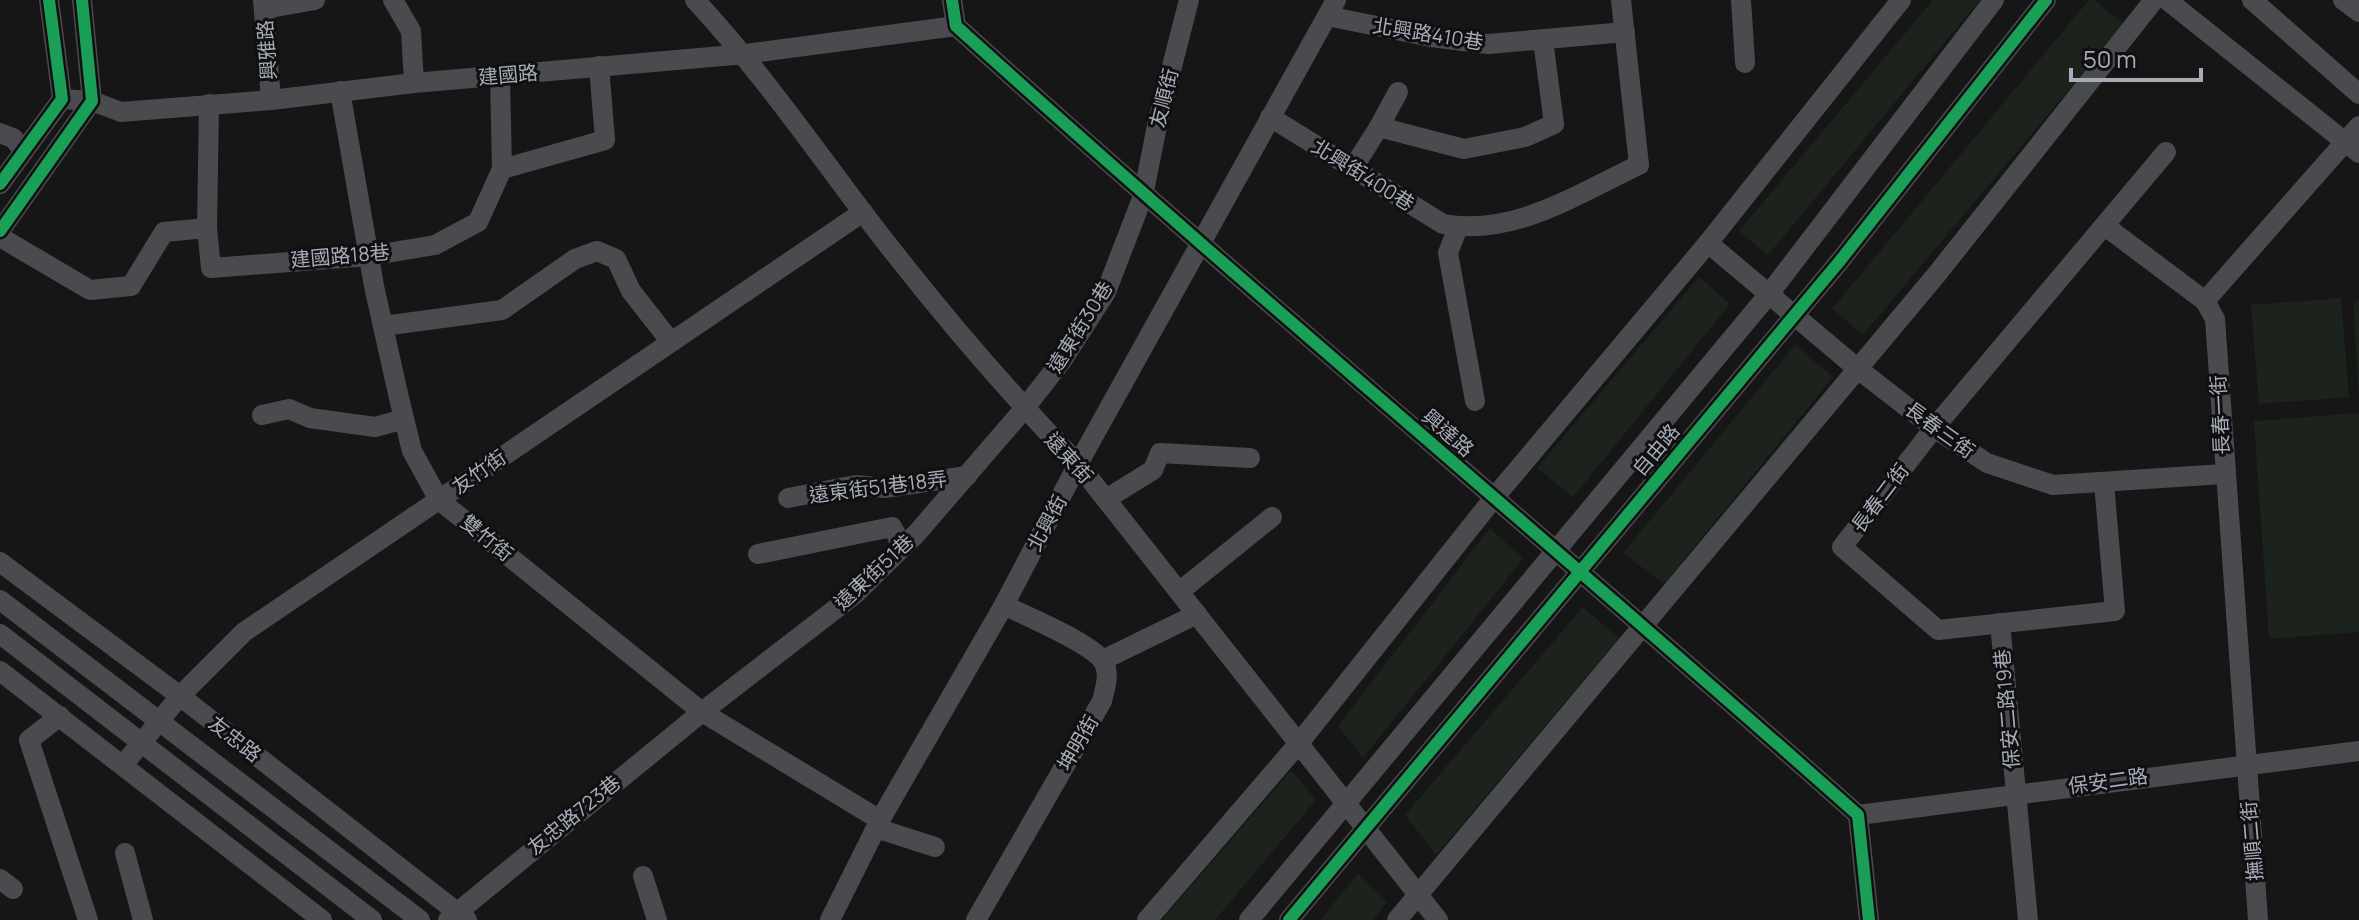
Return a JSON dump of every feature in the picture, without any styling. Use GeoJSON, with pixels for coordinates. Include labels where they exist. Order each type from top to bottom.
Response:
{"type":"FeatureCollection","features":[{"type":"Feature","properties":{"kind":"street"},"geometry":{"type":"LineString","coordinates":[[0,184],[62,99],[49,0]]}},
{"type":"Feature","properties":{"kind":"street"},"geometry":{"type":"LineString","coordinates":[[82,0],[92,101],[0,234],[90,290],[131,286],[164,232],[207,228]]}},
{"type":"Feature","properties":{"kind":"street"},"geometry":{"type":"LineString","coordinates":[[264,4],[315,0]]}},
{"type":"Feature","properties":{"kind":"street"},"geometry":{"type":"LineString","coordinates":[[393,0],[411,31],[414,83]]}},
{"type":"Feature","properties":{"kind":"street","name":"遠東街"},"geometry":{"type":"LineString","coordinates":[[695,0],[745,54],[863,212],[1024,409],[1078,464],[1438,920]]}},
{"type":"Feature","properties":{"kind":"street"},"geometry":{"type":"LineString","coordinates":[[952,0],[956,26]]}},
{"type":"Feature","properties":{"kind":"street","name":"友順街"},"geometry":{"type":"LineString","coordinates":[[1143,196],[1158,121],[1189,0]]}},
{"type":"Feature","properties":{"kind":"street"},"geometry":{"type":"LineString","coordinates":[[1621,0],[1625,32]]}},
{"type":"Feature","properties":{"kind":"street"},"geometry":{"type":"LineString","coordinates":[[1741,0],[1745,63]]}},
{"type":"Feature","properties":{"kind":"street"},"geometry":{"type":"LineString","coordinates":[[1147,920],[1299,743],[1493,499],[1708,243],[1901,0]]}},
{"type":"Feature","properties":{"kind":"street","name":"自由路"},"geometry":{"type":"LineString","coordinates":[[1249,920],[1769,294],[1994,0]]}},
{"type":"Feature","properties":{"kind":"street","name":"自由路"},"geometry":{"type":"LineString","coordinates":[[1289,920],[1795,316],[2046,0]]}},
{"type":"Feature","properties":{"kind":"street"},"geometry":{"type":"LineString","coordinates":[[1397,920],[1858,369],[2154,0]]}},
{"type":"Feature","properties":{"kind":"street"},"geometry":{"type":"LineString","coordinates":[[2105,226],[2205,301],[2355,141],[2167,0]]}},
{"type":"Feature","properties":{"kind":"street"},"geometry":{"type":"LineString","coordinates":[[2252,0],[2359,94]]}},
{"type":"Feature","properties":{"kind":"street"},"geometry":{"type":"LineString","coordinates":[[2343,0],[2359,12]]}},
{"type":"Feature","properties":{"kind":"street","name":"興雅路"},"geometry":{"type":"LineString","coordinates":[[264,4],[271,100]]}},
{"type":"Feature","properties":{"kind":"street","name":"北興路410巷"},"geometry":{"type":"LineString","coordinates":[[1331,8],[1431,37],[1488,44],[1625,32]]}},
{"type":"Feature","properties":{"kind":"street","name":"北興街"},"geometry":{"type":"LineString","coordinates":[[830,920],[878,824],[1004,605],[1078,464],[1331,8]]}},
{"type":"Feature","properties":{"kind":"street","name":"建國路"},"geometry":{"type":"LineString","coordinates":[[62,99],[92,101],[121,112],[271,100],[414,83],[745,54],[956,26]]}},
{"type":"Feature","properties":{"kind":"street","name":"興達路"},"geometry":{"type":"LineString","coordinates":[[956,26],[1143,196],[1200,242],[1493,499],[1582,570],[1858,815]]}},
{"type":"Feature","properties":{"kind":"street","name":"北興街400巷"},"geometry":{"type":"LineString","coordinates":[[1270,117],[1443,224],[1471,229],[1515,223],[1639,165],[1625,32]]}},
{"type":"Feature","properties":{"kind":"street"},"geometry":{"type":"LineString","coordinates":[[1379,127],[1464,149],[1525,137],[1554,124],[1543,40]]}},
{"type":"Feature","properties":{"kind":"street"},"geometry":{"type":"LineString","coordinates":[[502,169],[605,140],[599,66]]}},
{"type":"Feature","properties":{"kind":"street","name":"建國路18巷"},"geometry":{"type":"LineString","coordinates":[[209,104],[207,228],[211,268],[369,256],[435,245],[478,222],[502,169],[500,76]]}},
{"type":"Feature","properties":{"kind":"street","name":"雙竹街"},"geometry":{"type":"LineString","coordinates":[[340,91],[369,256],[404,419],[412,451],[439,500],[702,712],[878,824],[935,847]]}},
{"type":"Feature","properties":{"kind":"street"},"geometry":{"type":"LineString","coordinates":[[1353,168],[1398,92]]}},
{"type":"Feature","properties":{"kind":"street"},"geometry":{"type":"LineString","coordinates":[[0,133],[13,138],[24,151]]}},
{"type":"Feature","properties":{"kind":"street","name":"長春二街"},"geometry":{"type":"LineString","coordinates":[[2104,483],[2115,611],[1938,630],[1842,547],[1934,428],[2166,152]]}},
{"type":"Feature","properties":{"kind":"street","name":"遠東街30巷"},"geometry":{"type":"LineString","coordinates":[[1024,409],[1063,359],[1106,292],[1143,196]]}},
{"type":"Feature","properties":{"kind":"street","name":"友竹街"},"geometry":{"type":"LineString","coordinates":[[123,765],[180,696],[244,632],[863,212]]}},
{"type":"Feature","properties":{"kind":"street"},"geometry":{"type":"LineString","coordinates":[[1458,227],[1448,253],[1475,401]]}},
{"type":"Feature","properties":{"kind":"street","name":"長春三街"},"geometry":{"type":"LineString","coordinates":[[1708,243],[1858,369],[1934,428],[1987,463],[2053,485],[2224,474]]}},
{"type":"Feature","properties":{"kind":"street"},"geometry":{"type":"LineString","coordinates":[[383,326],[502,310],[575,259],[597,251],[616,259],[631,291],[671,342]]}},
{"type":"Feature","properties":{"kind":"street","name":"長春一街"},"geometry":{"type":"LineString","coordinates":[[2205,301],[2215,319],[2246,763]]}},
{"type":"Feature","properties":{"kind":"street"},"geometry":{"type":"LineString","coordinates":[[262,415],[289,409],[310,418],[375,427],[404,419]]}},
{"type":"Feature","properties":{"kind":"street","name":"遠東街51巷"},"geometry":{"type":"LineString","coordinates":[[702,712],[855,594],[903,547],[1024,409]]}},
{"type":"Feature","properties":{"kind":"street"},"geometry":{"type":"LineString","coordinates":[[1106,499],[1153,470],[1160,453],[1250,458]]}},
{"type":"Feature","properties":{"kind":"street","name":"遠東街51巷18弄"},"geometry":{"type":"LineString","coordinates":[[788,498],[856,485],[885,488],[967,476]]}},
{"type":"Feature","properties":{"kind":"street"},"geometry":{"type":"LineString","coordinates":[[1179,592],[1272,517]]}},
{"type":"Feature","properties":{"kind":"street"},"geometry":{"type":"LineString","coordinates":[[758,554],[892,527],[903,547]]}},
{"type":"Feature","properties":{"kind":"street","name":"友忠路"},"geometry":{"type":"LineString","coordinates":[[0,562],[180,696],[458,917]]}},
{"type":"Feature","properties":{"kind":"street","name":"友忠路"},"geometry":{"type":"LineString","coordinates":[[0,600],[420,920]]}},
{"type":"Feature","properties":{"kind":"street"},"geometry":{"type":"LineString","coordinates":[[1004,605],[1103,660],[1197,614]]}},
{"type":"Feature","properties":{"kind":"street","name":"保安二路19巷"},"geometry":{"type":"LineString","coordinates":[[2000,623],[2028,920]]}},
{"type":"Feature","properties":{"kind":"street"},"geometry":{"type":"LineString","coordinates":[[0,634],[372,920]]}},
{"type":"Feature","properties":{"kind":"street","name":"坤明街"},"geometry":{"type":"LineString","coordinates":[[976,920],[1102,701],[1107,676],[1103,660]]}},
{"type":"Feature","properties":{"kind":"street"},"geometry":{"type":"LineString","coordinates":[[0,671],[322,920]]}},
{"type":"Feature","properties":{"kind":"street","name":"友忠路723巷"},"geometry":{"type":"LineString","coordinates":[[458,917],[702,712]]}},
{"type":"Feature","properties":{"kind":"street"},"geometry":{"type":"LineString","coordinates":[[60,716],[29,740],[88,920]]}},
{"type":"Feature","properties":{"kind":"street","name":"保安二路"},"geometry":{"type":"LineString","coordinates":[[1858,815],[2246,763],[2359,751]]}},
{"type":"Feature","properties":{"kind":"street","name":"撫順二街"},"geometry":{"type":"LineString","coordinates":[[2246,763],[2258,920]]}},
{"type":"Feature","properties":{"kind":"street"},"geometry":{"type":"LineString","coordinates":[[1858,815],[1869,920]]}},
{"type":"Feature","properties":{"kind":"street"},"geometry":{"type":"LineString","coordinates":[[125,853],[143,920]]}},
{"type":"Feature","properties":{"kind":"street"},"geometry":{"type":"LineString","coordinates":[[643,876],[657,920]]}},
{"type":"Feature","properties":{"kind":"shaded area"},"geometry":{"type":"Polygon","coordinates":[[[1933,0],[1980,0],[1768,255],[1739,231],[1933,0]]]}},
{"type":"Feature","properties":{"kind":"shaded area"},"geometry":{"type":"Polygon","coordinates":[[[2089,0],[2094,0],[2124,24],[1863,335],[1832,309],[2089,0]]]}},
{"type":"Feature","properties":{"kind":"shaded area"},"geometry":{"type":"Polygon","coordinates":[[[1699,277],[1730,304],[1573,497],[1537,468],[1699,277]]]}},
{"type":"Feature","properties":{"kind":"shaded area"},"geometry":{"type":"Polygon","coordinates":[[[2341,298],[2349,397],[2259,404],[2251,305],[2341,298]]]}},
{"type":"Feature","properties":{"kind":"shaded area"},"geometry":{"type":"Polygon","coordinates":[[[2359,300],[2359,396],[2353,301],[2359,300]]]}},
{"type":"Feature","properties":{"kind":"shaded area"},"geometry":{"type":"Polygon","coordinates":[[[1795,345],[1833,377],[1664,584],[1623,553],[1795,345]]]}},
{"type":"Feature","properties":{"kind":"shaded area"},"geometry":{"type":"Polygon","coordinates":[[[2359,413],[2359,632],[2269,639],[2254,421],[2359,413]]]}},
{"type":"Feature","properties":{"kind":"shaded area"},"geometry":{"type":"Polygon","coordinates":[[[1490,528],[1523,559],[1363,758],[1338,726],[1490,528]]]}},
{"type":"Feature","properties":{"kind":"shaded area"},"geometry":{"type":"Polygon","coordinates":[[[1583,607],[1619,638],[1436,855],[1405,815],[1583,607]]]}},
{"type":"Feature","properties":{"kind":"shaded area"},"geometry":{"type":"Polygon","coordinates":[[[1291,770],[1316,800],[1215,920],[1162,920],[1291,770]]]}},
{"type":"Feature","properties":{"kind":"shaded area"},"geometry":{"type":"Polygon","coordinates":[[[1358,874],[1387,902],[1373,920],[1320,920],[1358,874]]]}},
{"type":"Feature","properties":{"kind":"cycle path"},"geometry":{"type":"LineString","coordinates":[[0,184],[62,99],[49,0]]}},
{"type":"Feature","properties":{"kind":"cycle path"},"geometry":{"type":"LineString","coordinates":[[0,231],[92,101],[82,0]]}},
{"type":"Feature","properties":{"kind":"cycle path"},"geometry":{"type":"LineString","coordinates":[[952,0],[956,26],[1858,815],[1869,920]]}},
{"type":"Feature","properties":{"kind":"cycle path"},"geometry":{"type":"LineString","coordinates":[[1289,920],[1839,262],[2046,0]]}}]}
